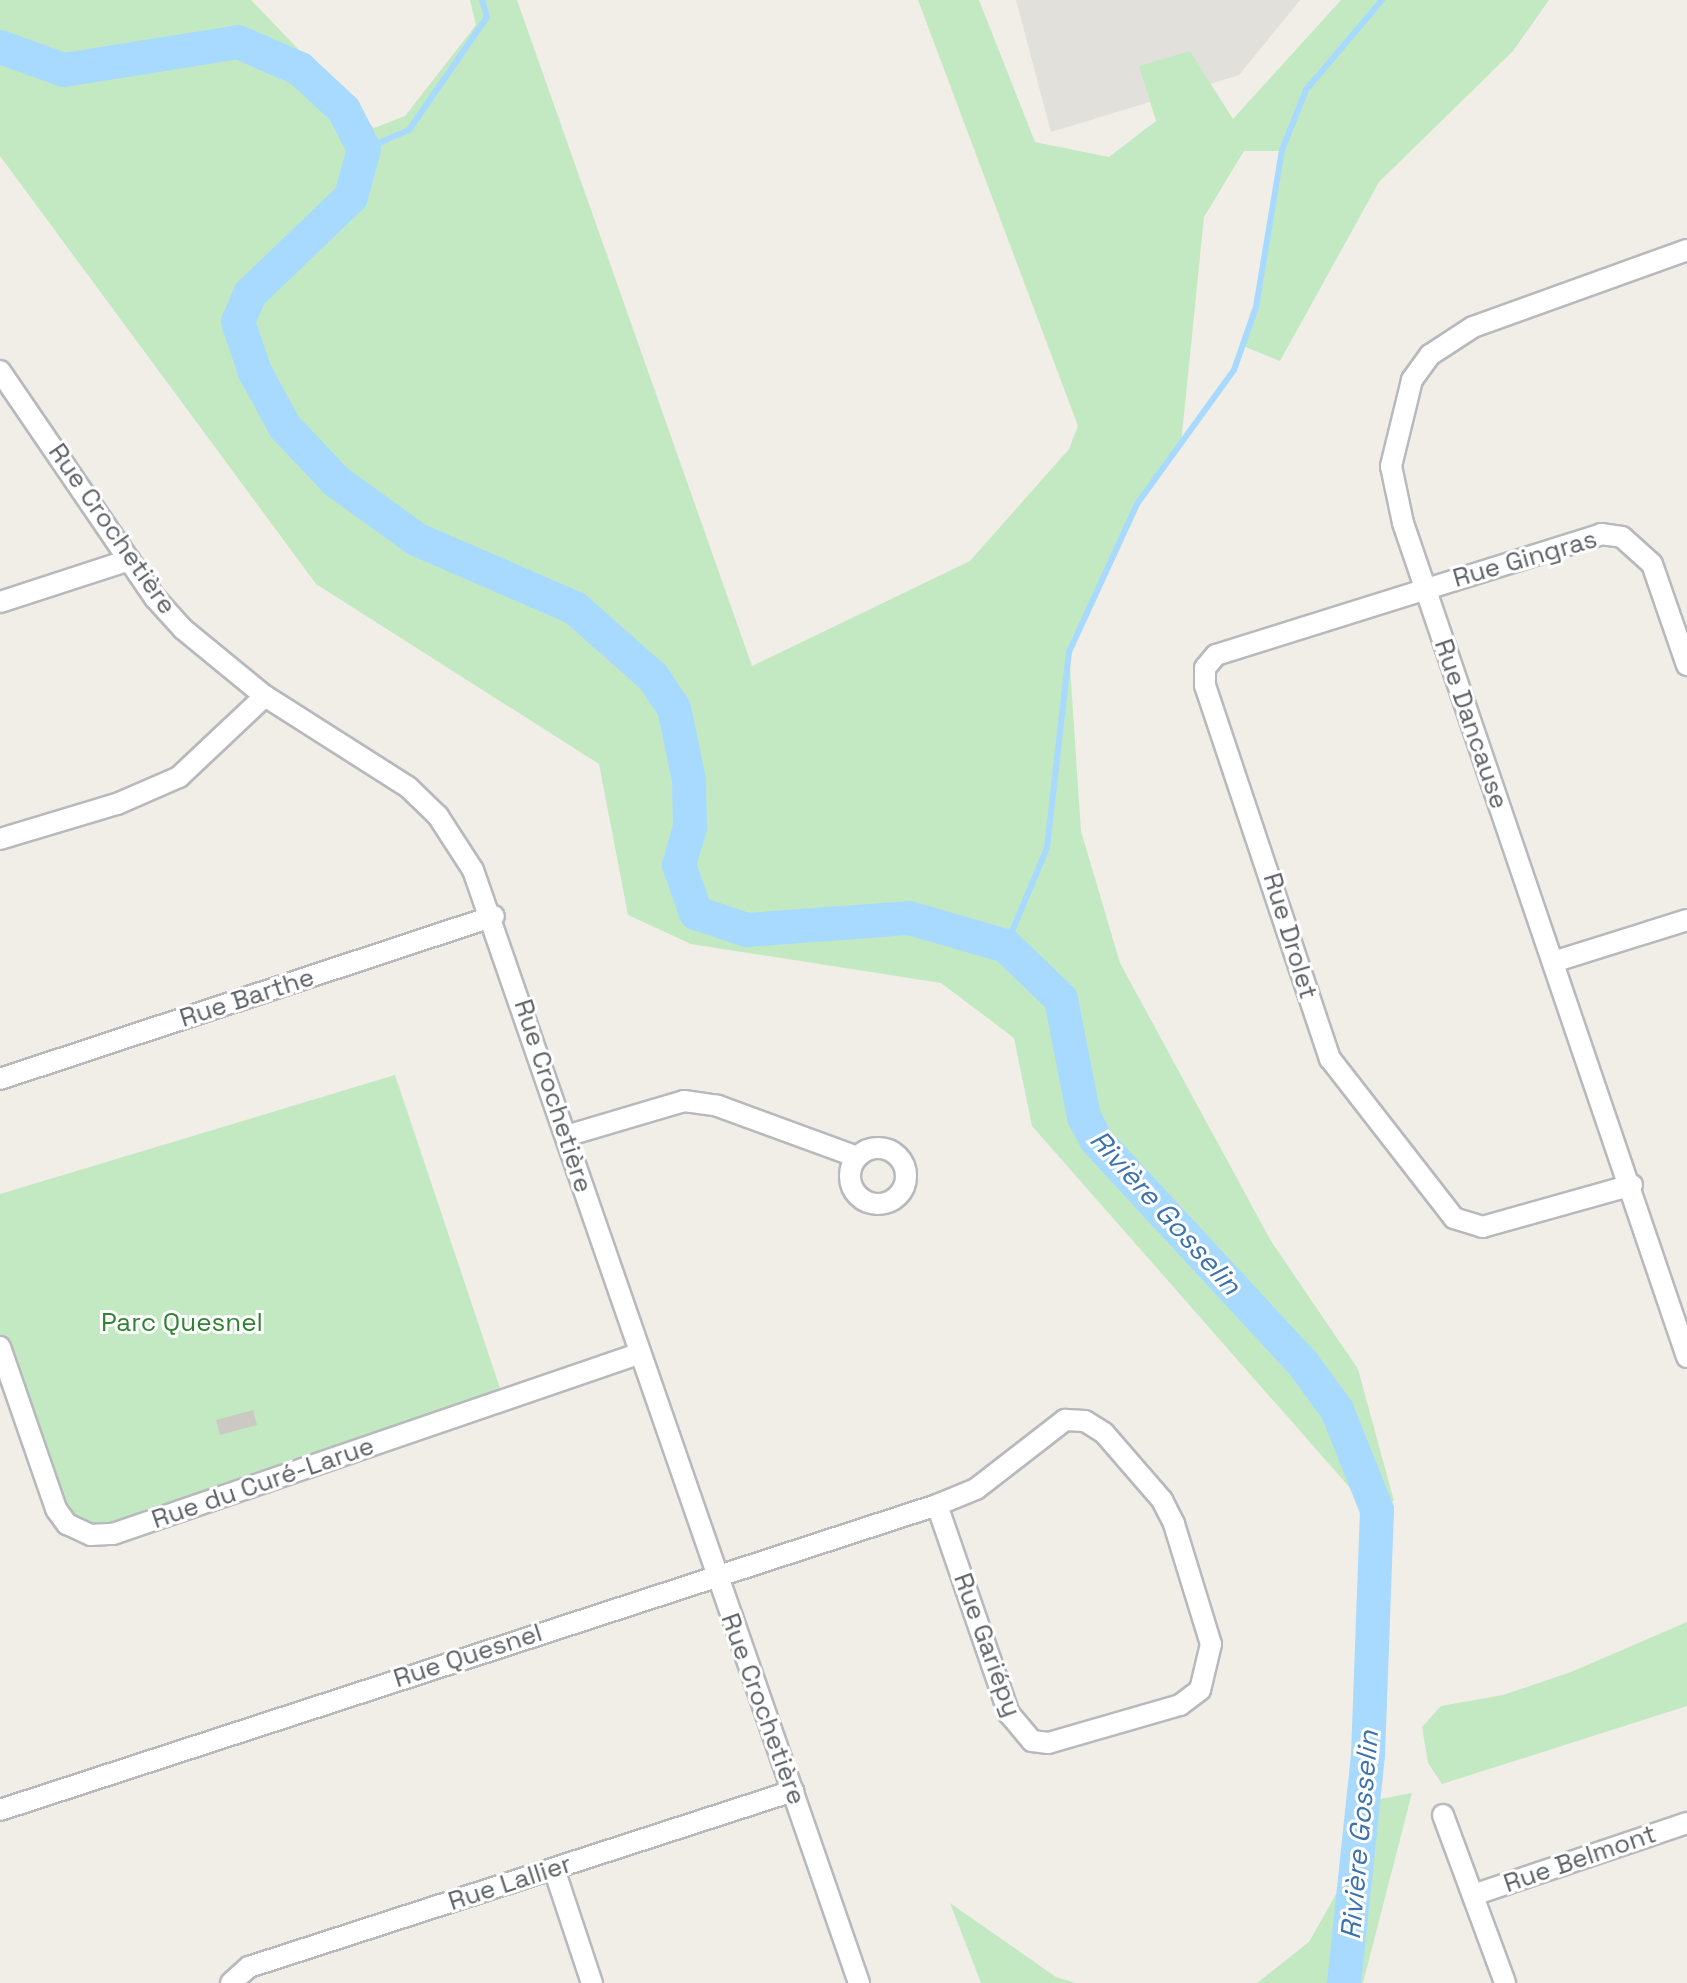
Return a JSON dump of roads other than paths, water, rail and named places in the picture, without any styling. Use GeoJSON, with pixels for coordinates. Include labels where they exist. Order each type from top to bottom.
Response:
{"type":"FeatureCollection","features":[{"type":"Feature","properties":{"kind":"street","name":"Rue Dancause"},"geometry":{"type":"LineString","coordinates":[[1687,250],[1473,327],[1430,355],[1412,380],[1391,466],[1425,589],[1632,1185],[1687,1357]]}},
{"type":"Feature","properties":{"kind":"street","name":"Rue Crochetière"},"geometry":{"type":"LineString","coordinates":[[0,371],[129,560],[183,629],[265,696],[408,787],[460,848],[494,916],[638,1354],[859,1983]]}},
{"type":"Feature","properties":{"kind":"street","name":"Rue Gingras"},"geometry":{"type":"LineString","coordinates":[[1425,589],[1601,534],[1622,537],[1652,564],[1687,665]]}},
{"type":"Feature","properties":{"kind":"street"},"geometry":{"type":"LineString","coordinates":[[0,602],[129,560]]}},
{"type":"Feature","properties":{"kind":"street","name":"Rue Drolet"},"geometry":{"type":"LineString","coordinates":[[1425,589],[1216,655],[1205,668],[1205,685],[1324,1044],[1460,1223],[1483,1227],[1632,1185]]}},
{"type":"Feature","properties":{"kind":"street"},"geometry":{"type":"LineString","coordinates":[[0,839],[117,804],[179,777],[265,696]]}},
{"type":"Feature","properties":{"kind":"street","name":"Rue Barthe"},"geometry":{"type":"LineString","coordinates":[[0,1079],[494,916]]}},
{"type":"Feature","properties":{"kind":"street"},"geometry":{"type":"LineString","coordinates":[[1553,962],[1687,920]]}},
{"type":"Feature","properties":{"kind":"street"},"geometry":{"type":"LineString","coordinates":[[566,1136],[684,1101],[731,1110],[857,1157]]}},
{"type":"Feature","properties":{"kind":"street","name":"Rue du Curé-Larue"},"geometry":{"type":"LineString","coordinates":[[0,1347],[56,1509],[67,1524],[91,1535],[113,1534],[638,1354]]}},
{"type":"Feature","properties":{"kind":"street","name":"Rue Gariépy"},"geometry":{"type":"LineString","coordinates":[[1065,1420],[1085,1421],[1104,1433],[1162,1500],[1174,1524],[1211,1644],[1200,1690],[1180,1705],[1048,1743],[1032,1741],[1009,1714],[937,1505],[986,1482],[1065,1420]]}},
{"type":"Feature","properties":{"kind":"street","name":"Rue Quesnel"},"geometry":{"type":"LineString","coordinates":[[0,1810],[937,1505]]}},
{"type":"Feature","properties":{"kind":"street","name":"Rue Lallier"},"geometry":{"type":"LineString","coordinates":[[231,1983],[249,1967],[793,1791]]}},
{"type":"Feature","properties":{"kind":"street","name":"Rue Belmont"},"geometry":{"type":"LineString","coordinates":[[1443,1815],[1505,1983]]}},
{"type":"Feature","properties":{"kind":"street","name":"Rue Belmont"},"geometry":{"type":"LineString","coordinates":[[1473,1895],[1687,1823]]}},
{"type":"Feature","properties":{"kind":"street"},"geometry":{"type":"LineString","coordinates":[[554,1869],[592,1983]]}},
{"type":"Feature","properties":{"kind":"waterway"},"geometry":{"type":"LineString","coordinates":[[364,149],[409,130],[487,17],[482,0]]}},
{"type":"Feature","properties":{"kind":"waterway"},"geometry":{"type":"LineString","coordinates":[[1006,946],[1047,848],[1069,652],[1137,504],[1234,370],[1256,307],[1282,150],[1306,90],[1382,0]]}},
{"type":"Feature","properties":{"kind":"waterway","name":"Rivière Gosselin"},"geometry":{"type":"LineString","coordinates":[[0,47],[64,70],[238,42],[300,69],[344,110],[364,149],[351,197],[250,294],[238,322],[255,372],[285,427],[336,481],[416,539],[575,608],[653,677],[674,708],[689,780],[690,827],[679,865],[696,913],[747,930],[909,918],[1006,946],[1061,999],[1084,1117],[1096,1140],[1304,1365],[1337,1410],[1377,1510],[1368,1755],[1344,1983]]}},
{"type":"Feature","properties":{"kind":"park label","name":"Parc Quesnel"},"geometry":{"type":"Point","coordinates":[182,1323]}}]}
